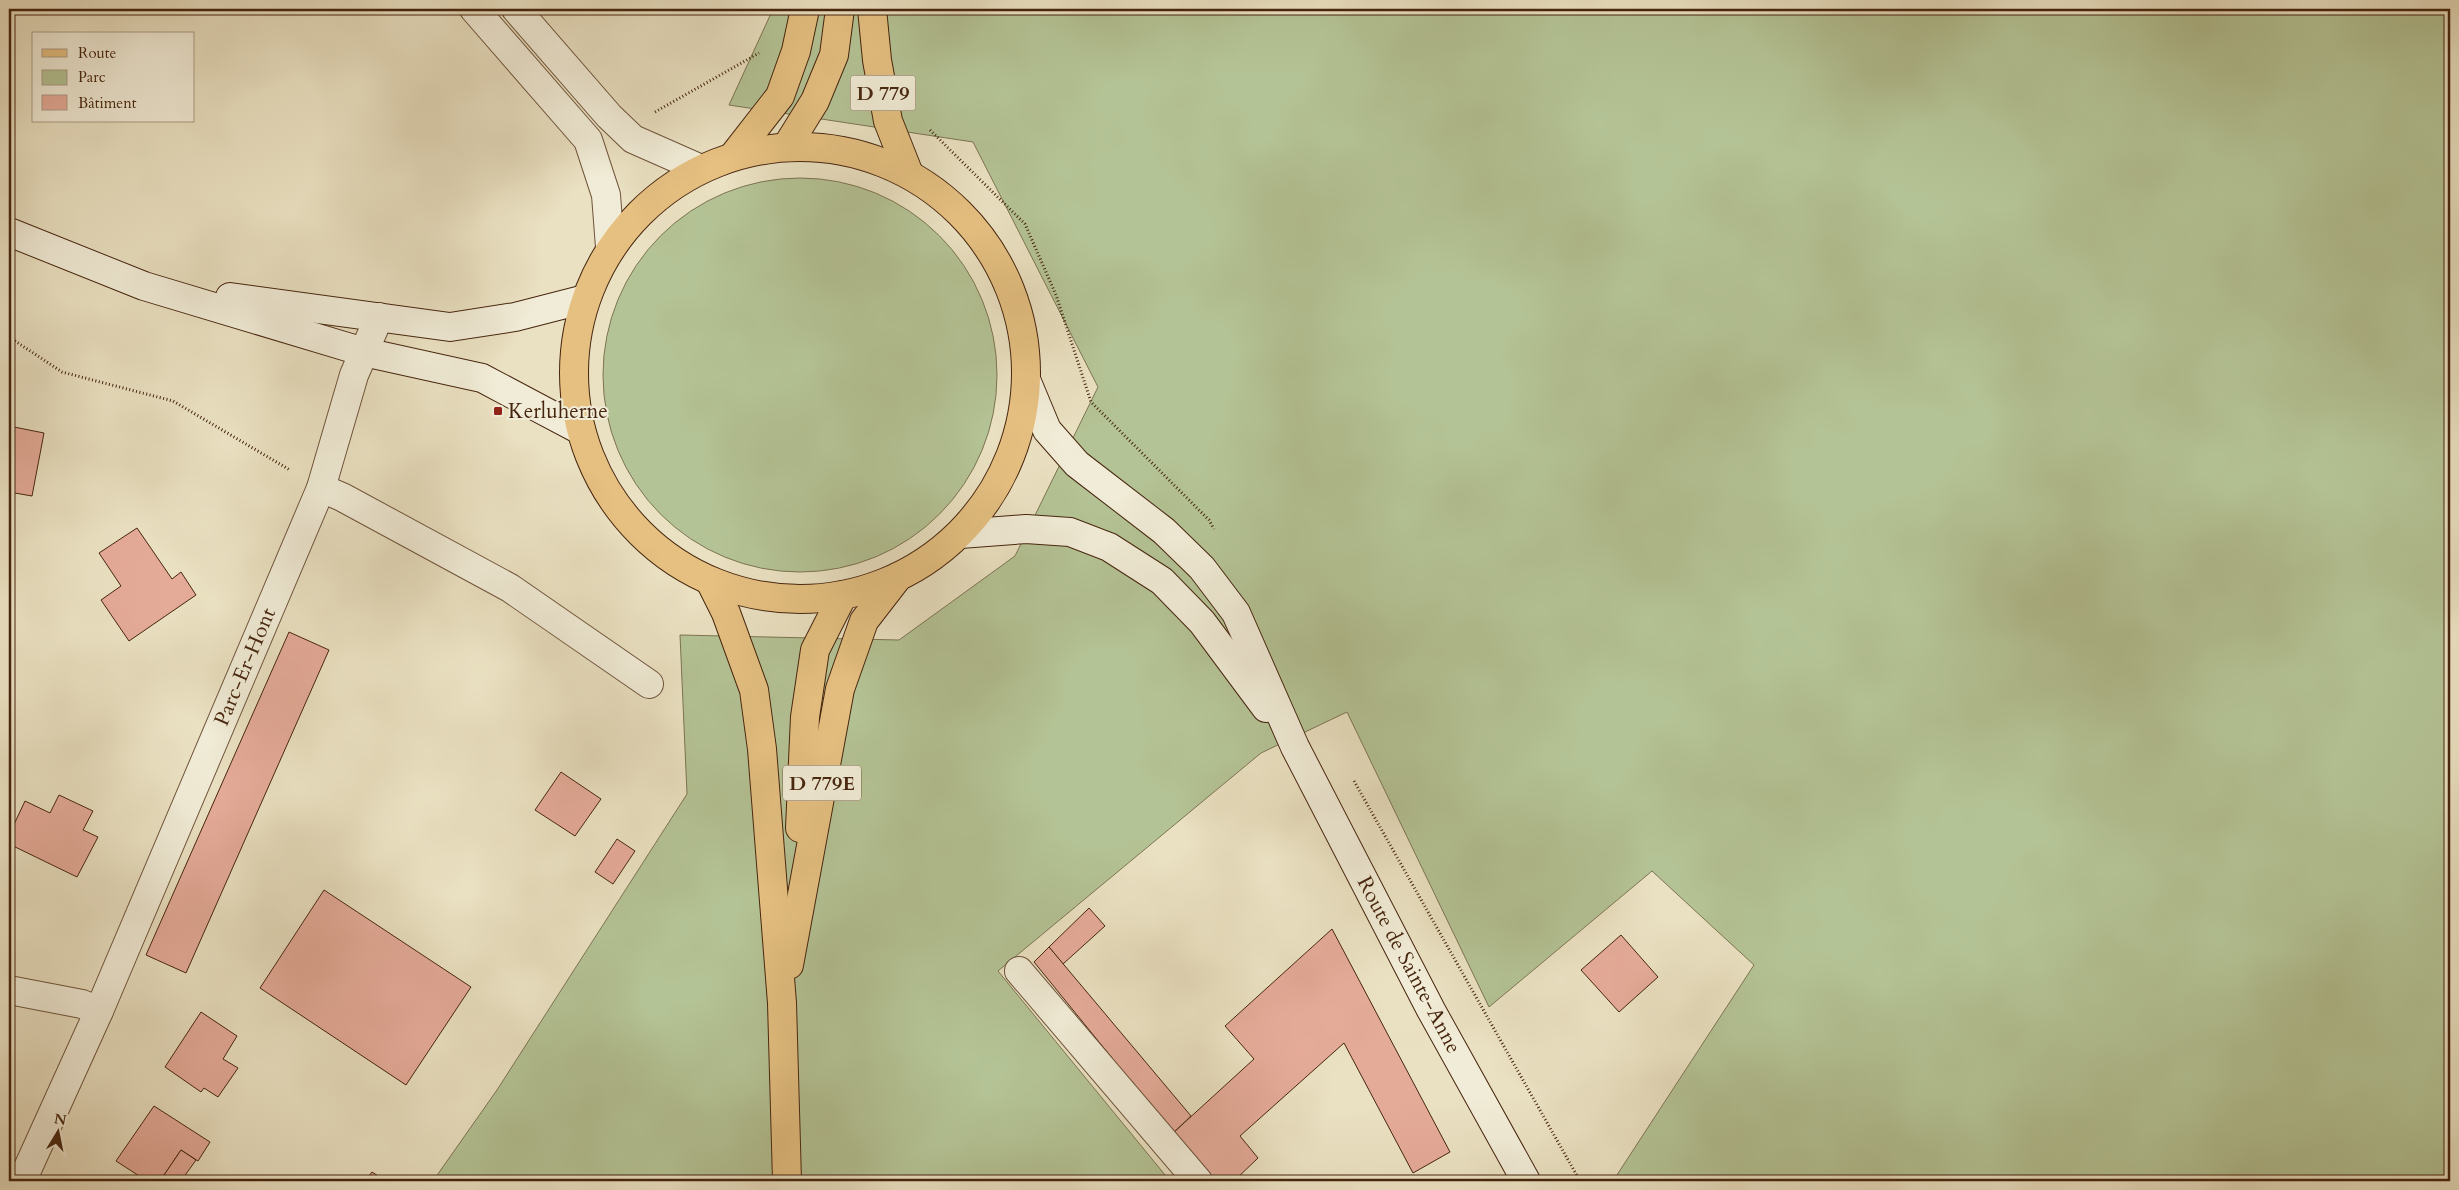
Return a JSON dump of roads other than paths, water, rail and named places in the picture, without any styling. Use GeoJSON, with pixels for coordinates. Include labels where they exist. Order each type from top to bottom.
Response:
{"type":"FeatureCollection","features":[{"type":"Feature","properties":{"kind":"main road"},"geometry":{"type":"LineString","coordinates":[[474,9],[588,140],[606,195],[610,247]]}},
{"type":"Feature","properties":{"kind":"main road"},"geometry":{"type":"LineString","coordinates":[[516,9],[610,116],[633,139],[701,169]]}},
{"type":"Feature","properties":{"kind":"main road"},"geometry":{"type":"LineString","coordinates":[[734,156],[780,96],[796,51],[805,9]]}},
{"type":"Feature","properties":{"kind":"main road","name":"D 779"},"geometry":{"type":"LineString","coordinates":[[787,146],[815,101],[834,56],[840,9]]}},
{"type":"Feature","properties":{"kind":"main road","name":"D 779"},"geometry":{"type":"LineString","coordinates":[[872,9],[877,60],[888,121],[909,174]]}},
{"type":"Feature","properties":{"kind":"main road"},"geometry":{"type":"LineString","coordinates":[[787,146],[850,152],[909,174],[960,212],[998,261],[1021,319],[1027,382],[1018,437],[995,489],[960,534],[931,558],[898,577],[843,595],[798,600],[753,594],[710,581],[674,561],[641,535],[620,510],[594,468],[580,430],[573,386],[574,342],[585,299],[596,272],[610,247],[650,202],[701,169],[734,156],[787,146]]}},
{"type":"Feature","properties":{"kind":"main road"},"geometry":{"type":"LineString","coordinates":[[9,232],[144,286],[364,352],[482,378],[580,430]]}},
{"type":"Feature","properties":{"kind":"main road"},"geometry":{"type":"LineString","coordinates":[[144,286],[450,327],[515,317],[585,299]]}},
{"type":"Feature","properties":{"kind":"main road","name":"Parc-Er-Hont"},"geometry":{"type":"LineString","coordinates":[[22,1181],[99,1011],[321,488],[354,375],[379,318]]}},
{"type":"Feature","properties":{"kind":"main road","name":"Route de Sainte-Anne"},"geometry":{"type":"LineString","coordinates":[[1027,382],[1047,430],[1065,451],[1078,464],[1164,531],[1202,568],[1236,613],[1295,747],[1431,1010],[1526,1181]]}},
{"type":"Feature","properties":{"kind":"main road"},"geometry":{"type":"LineString","coordinates":[[321,488],[342,497],[510,588],[649,684]]}},
{"type":"Feature","properties":{"kind":"main road","name":"Route de Sainte-Anne"},"geometry":{"type":"LineString","coordinates":[[960,534],[1026,530],[1070,532],[1109,547],[1162,581],[1202,622],[1295,747]]}},
{"type":"Feature","properties":{"kind":"main road","name":"D 779E"},"geometry":{"type":"LineString","coordinates":[[782,1004],[840,689],[864,621],[898,577]]}},
{"type":"Feature","properties":{"kind":"main road","name":"D 779E"},"geometry":{"type":"LineString","coordinates":[[710,581],[726,613],[754,690],[762,749],[782,1004],[787,1181]]}},
{"type":"Feature","properties":{"kind":"main road","name":"D 779E"},"geometry":{"type":"LineString","coordinates":[[798,912],[805,717],[815,650],[843,595]]}},
{"type":"Feature","properties":{"kind":"main road"},"geometry":{"type":"LineString","coordinates":[[1019,971],[1198,1181]]}},
{"type":"Feature","properties":{"kind":"main road"},"geometry":{"type":"LineString","coordinates":[[9,990],[82,1004],[99,1011]]}},
{"type":"Feature","properties":{"kind":"place","name":"Kerluherne"},"geometry":{"type":"Point","coordinates":[498,411]}}]}
